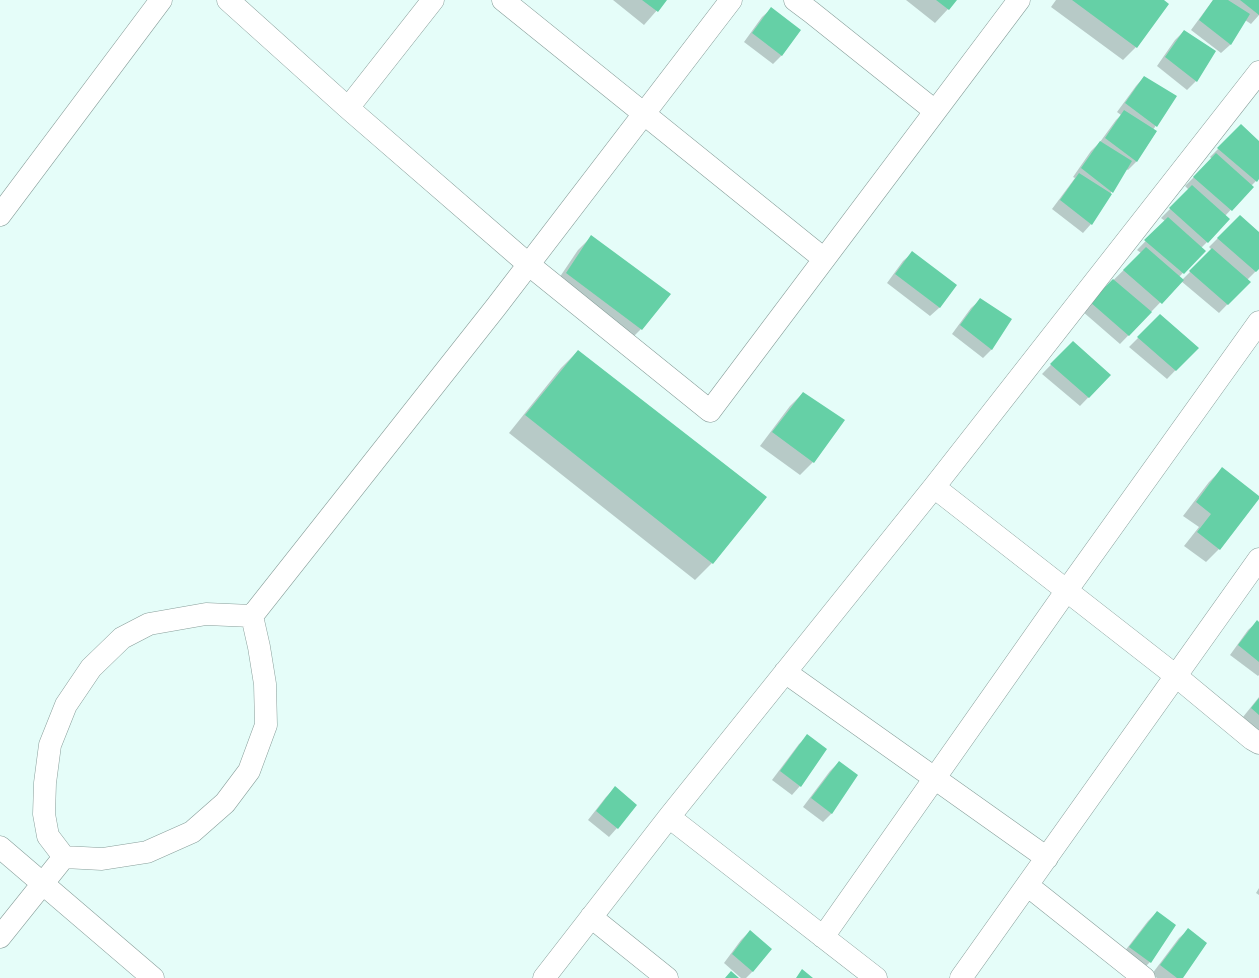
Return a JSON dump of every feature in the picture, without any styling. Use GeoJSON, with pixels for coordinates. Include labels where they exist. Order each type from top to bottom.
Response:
{"type":"FeatureCollection","features":[{"type":"Feature","properties":{"kind":"street"},"geometry":{"type":"LineString","coordinates":[[0,215],[162,0]]}},
{"type":"Feature","properties":{"kind":"street"},"geometry":{"type":"LineString","coordinates":[[228,0],[348,108],[528,264],[710,411],[1019,0]]}},
{"type":"Feature","properties":{"kind":"street"},"geometry":{"type":"LineString","coordinates":[[348,108],[433,0]]}},
{"type":"Feature","properties":{"kind":"street"},"geometry":{"type":"LineString","coordinates":[[503,0],[824,259]]}},
{"type":"Feature","properties":{"kind":"street"},"geometry":{"type":"LineString","coordinates":[[252,616],[528,264],[731,0]]}},
{"type":"Feature","properties":{"kind":"street"},"geometry":{"type":"LineString","coordinates":[[809,4],[935,111]]}},
{"type":"Feature","properties":{"kind":"street"},"geometry":{"type":"LineString","coordinates":[[544,978],[670,816],[934,487],[1258,77]]}},
{"type":"Feature","properties":{"kind":"street"},"geometry":{"type":"LineString","coordinates":[[824,937],[1066,590],[1259,322]]}},
{"type":"Feature","properties":{"kind":"street"},"geometry":{"type":"LineString","coordinates":[[934,487],[1176,676],[1252,739],[1259,743]]}},
{"type":"Feature","properties":{"kind":"street"},"geometry":{"type":"LineString","coordinates":[[961,978],[1259,559]]}},
{"type":"Feature","properties":{"kind":"street"},"geometry":{"type":"LineString","coordinates":[[64,858],[48,836],[44,814],[44,783],[50,745],[66,705],[91,668],[122,638],[149,624],[206,614],[252,616]]}},
{"type":"Feature","properties":{"kind":"street"},"geometry":{"type":"LineString","coordinates":[[64,858],[102,860],[147,852],[192,832],[225,803],[248,771],[266,725],[265,684],[252,616]]}},
{"type":"Feature","properties":{"kind":"street"},"geometry":{"type":"LineString","coordinates":[[785,672],[1047,858]]}},
{"type":"Feature","properties":{"kind":"street"},"geometry":{"type":"LineString","coordinates":[[670,816],[876,978]]}},
{"type":"Feature","properties":{"kind":"street"},"geometry":{"type":"LineString","coordinates":[[0,847],[153,978]]}},
{"type":"Feature","properties":{"kind":"street"},"geometry":{"type":"LineString","coordinates":[[0,937],[64,858]]}},
{"type":"Feature","properties":{"kind":"street"},"geometry":{"type":"LineString","coordinates":[[1027,885],[1144,978]]}},
{"type":"Feature","properties":{"kind":"street"},"geometry":{"type":"LineString","coordinates":[[591,917],[668,978]]}},
{"type":"Feature","properties":{"kind":"building"},"geometry":{"type":"Polygon","coordinates":[[[642,0],[667,0],[658,12],[642,0]]]}},
{"type":"Feature","properties":{"kind":"building"},"geometry":{"type":"Polygon","coordinates":[[[936,0],[957,0],[949,10],[936,0]]]}},
{"type":"Feature","properties":{"kind":"building"},"geometry":{"type":"Polygon","coordinates":[[[1072,0],[1164,0],[1169,4],[1137,48],[1072,0]]]}},
{"type":"Feature","properties":{"kind":"building"},"geometry":{"type":"Polygon","coordinates":[[[1213,0],[1228,0],[1250,14],[1231,45],[1199,20],[1213,0]]]}},
{"type":"Feature","properties":{"kind":"building"},"geometry":{"type":"Polygon","coordinates":[[[1240,0],[1259,0],[1259,15],[1240,0]]]}},
{"type":"Feature","properties":{"kind":"building"},"geometry":{"type":"Polygon","coordinates":[[[771,7],[801,30],[782,56],[752,33],[771,7]]]}},
{"type":"Feature","properties":{"kind":"building"},"geometry":{"type":"Polygon","coordinates":[[[1184,30],[1216,51],[1197,82],[1165,57],[1184,30]]]}},
{"type":"Feature","properties":{"kind":"building"},"geometry":{"type":"Polygon","coordinates":[[[1144,76],[1177,96],[1157,127],[1125,103],[1144,76]]]}},
{"type":"Feature","properties":{"kind":"building"},"geometry":{"type":"Polygon","coordinates":[[[1124,110],[1157,131],[1137,162],[1105,138],[1124,110]]]}},
{"type":"Feature","properties":{"kind":"building"},"geometry":{"type":"Polygon","coordinates":[[[1241,124],[1259,141],[1259,179],[1257,182],[1217,148],[1241,124]]]}},
{"type":"Feature","properties":{"kind":"building"},"geometry":{"type":"Polygon","coordinates":[[[1100,141],[1132,161],[1113,193],[1081,168],[1100,141]]]}},
{"type":"Feature","properties":{"kind":"building"},"geometry":{"type":"Polygon","coordinates":[[[1216,153],[1254,187],[1232,211],[1193,177],[1216,153]]]}},
{"type":"Feature","properties":{"kind":"building"},"geometry":{"type":"Polygon","coordinates":[[[1079,173],[1112,194],[1092,225],[1060,200],[1079,173]]]}},
{"type":"Feature","properties":{"kind":"building"},"geometry":{"type":"Polygon","coordinates":[[[1192,185],[1230,219],[1208,243],[1169,208],[1192,185]]]}},
{"type":"Feature","properties":{"kind":"building"},"geometry":{"type":"Polygon","coordinates":[[[1240,215],[1259,232],[1259,269],[1256,272],[1217,238],[1240,215]]]}},
{"type":"Feature","properties":{"kind":"building"},"geometry":{"type":"Polygon","coordinates":[[[1168,217],[1206,251],[1184,274],[1144,240],[1168,217]]]}},
{"type":"Feature","properties":{"kind":"building"},"geometry":{"type":"Polygon","coordinates":[[[591,235],[671,294],[642,330],[566,273],[591,235]]]}},
{"type":"Feature","properties":{"kind":"building"},"geometry":{"type":"Polygon","coordinates":[[[1146,247],[1184,280],[1162,304],[1123,270],[1146,247]]]}},
{"type":"Feature","properties":{"kind":"building"},"geometry":{"type":"Polygon","coordinates":[[[1212,248],[1251,282],[1228,305],[1189,271],[1212,248]]]}},
{"type":"Feature","properties":{"kind":"building"},"geometry":{"type":"Polygon","coordinates":[[[912,251],[957,285],[940,308],[895,274],[912,251]]]}},
{"type":"Feature","properties":{"kind":"building"},"geometry":{"type":"Polygon","coordinates":[[[1113,279],[1152,312],[1129,336],[1090,302],[1113,279]]]}},
{"type":"Feature","properties":{"kind":"building"},"geometry":{"type":"Polygon","coordinates":[[[980,298],[1012,319],[992,350],[960,325],[980,298]]]}},
{"type":"Feature","properties":{"kind":"building"},"geometry":{"type":"Polygon","coordinates":[[[1160,314],[1199,348],[1176,371],[1137,337],[1160,314]]]}},
{"type":"Feature","properties":{"kind":"building"},"geometry":{"type":"Polygon","coordinates":[[[1073,341],[1111,375],[1089,398],[1050,364],[1073,341]]]}},
{"type":"Feature","properties":{"kind":"building"},"geometry":{"type":"Polygon","coordinates":[[[578,350],[767,497],[713,564],[525,415],[578,350]]]}},
{"type":"Feature","properties":{"kind":"building"},"geometry":{"type":"Polygon","coordinates":[[[803,392],[845,420],[814,463],[772,432],[803,392]]]}},
{"type":"Feature","properties":{"kind":"building"},"geometry":{"type":"Polygon","coordinates":[[[1222,467],[1259,496],[1259,499],[1220,550],[1197,532],[1211,514],[1196,502],[1222,467]]]}},
{"type":"Feature","properties":{"kind":"building"},"geometry":{"type":"Polygon","coordinates":[[[1257,620],[1259,622],[1259,662],[1238,645],[1257,620]]]}},
{"type":"Feature","properties":{"kind":"building"},"geometry":{"type":"Polygon","coordinates":[[[1259,698],[1259,715],[1251,708],[1259,698]]]}},
{"type":"Feature","properties":{"kind":"building"},"geometry":{"type":"Polygon","coordinates":[[[807,734],[827,749],[801,787],[780,771],[807,734]]]}},
{"type":"Feature","properties":{"kind":"building"},"geometry":{"type":"Polygon","coordinates":[[[839,761],[858,775],[832,814],[811,798],[839,761]]]}},
{"type":"Feature","properties":{"kind":"building"},"geometry":{"type":"Polygon","coordinates":[[[615,786],[637,805],[618,829],[596,811],[615,786]]]}},
{"type":"Feature","properties":{"kind":"building"},"geometry":{"type":"Polygon","coordinates":[[[1157,911],[1176,925],[1151,963],[1129,947],[1157,911]]]}},
{"type":"Feature","properties":{"kind":"building"},"geometry":{"type":"Polygon","coordinates":[[[1188,928],[1207,943],[1183,978],[1177,978],[1160,965],[1188,928]]]}},
{"type":"Feature","properties":{"kind":"building"},"geometry":{"type":"Polygon","coordinates":[[[750,930],[772,949],[753,972],[732,954],[750,930]]]}},
{"type":"Feature","properties":{"kind":"building"},"geometry":{"type":"Polygon","coordinates":[[[802,969],[813,978],[796,978],[802,969]]]}},
{"type":"Feature","properties":{"kind":"building"},"geometry":{"type":"Polygon","coordinates":[[[731,971],[739,978],[725,978],[731,971]]]}}]}
